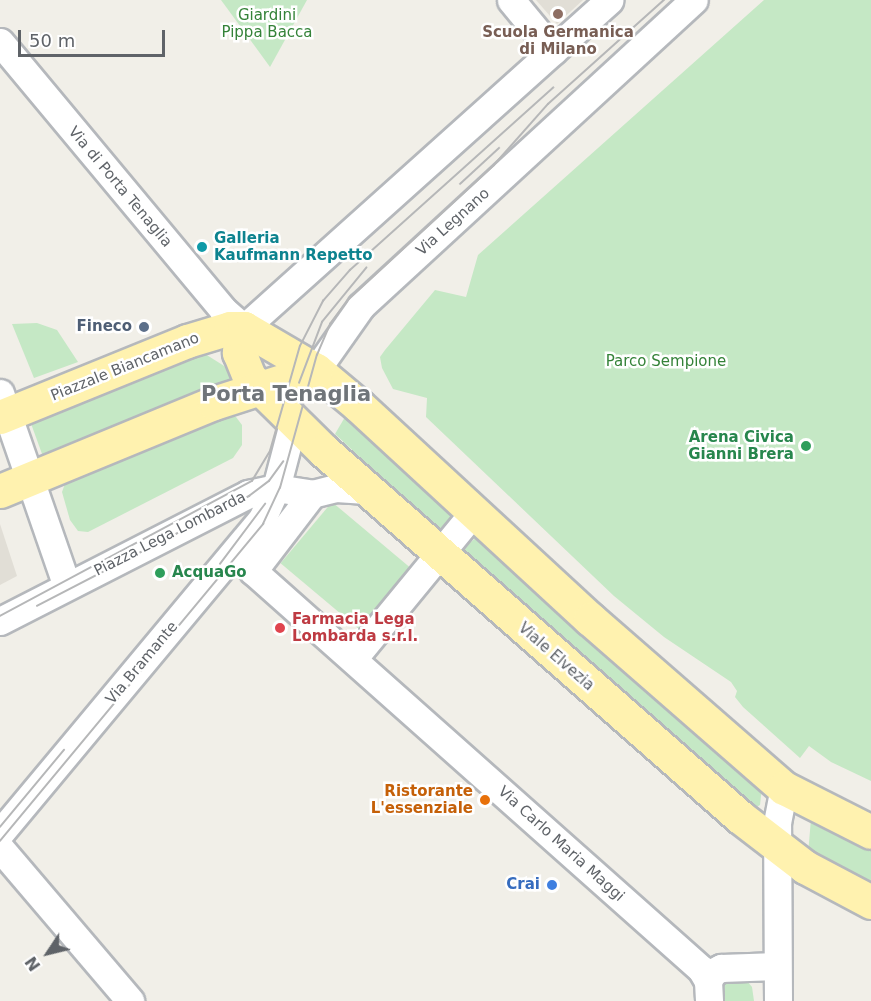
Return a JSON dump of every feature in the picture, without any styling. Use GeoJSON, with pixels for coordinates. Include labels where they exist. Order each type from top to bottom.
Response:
{"type":"FeatureCollection","features":[{"type":"Feature","properties":{"kind":"main road"},"geometry":{"type":"LineString","coordinates":[[257,389],[239,352],[244,328],[316,370],[359,406],[473,513],[784,788],[871,832]]}},
{"type":"Feature","properties":{"kind":"main road","name":"Piazzale Biancamano"},"geometry":{"type":"LineString","coordinates":[[2,408],[187,341],[244,328]]}},
{"type":"Feature","properties":{"kind":"main road"},"geometry":{"type":"LineString","coordinates":[[0,491],[257,389],[316,370]]}},
{"type":"Feature","properties":{"kind":"main road","name":"Via Legnano"},"geometry":{"type":"LineString","coordinates":[[293,423],[316,370]]}},
{"type":"Feature","properties":{"kind":"main road","name":"Viale Elvezia"},"geometry":{"type":"LineString","coordinates":[[257,389],[439,555],[777,847],[805,867],[871,902]]}},
{"type":"Feature","properties":{"kind":"street"},"geometry":{"type":"LineString","coordinates":[[511,0],[554,51]]}},
{"type":"Feature","properties":{"kind":"street"},"geometry":{"type":"LineString","coordinates":[[244,328],[610,0]]}},
{"type":"Feature","properties":{"kind":"street","name":"Via Legnano"},"geometry":{"type":"LineString","coordinates":[[316,370],[362,306],[694,0]]}},
{"type":"Feature","properties":{"kind":"street","name":"Via di Porta Tenaglia"},"geometry":{"type":"LineString","coordinates":[[0,42],[223,310],[244,328]]}},
{"type":"Feature","properties":{"kind":"street","name":"Piazzale Biancamano"},"geometry":{"type":"LineString","coordinates":[[2,408],[30,479],[67,586]]}},
{"type":"Feature","properties":{"kind":"street","name":"Via Legnano"},"geometry":{"type":"LineString","coordinates":[[276,488],[293,423]]}},
{"type":"Feature","properties":{"kind":"street"},"geometry":{"type":"LineString","coordinates":[[276,488],[312,494],[336,488],[366,490]]}},
{"type":"Feature","properties":{"kind":"street","name":"Piazza Lega Lombarda"},"geometry":{"type":"LineString","coordinates":[[0,621],[230,501],[276,488]]}},
{"type":"Feature","properties":{"kind":"street","name":"Via Bramante"},"geometry":{"type":"LineString","coordinates":[[0,833],[262,519],[276,488]]}},
{"type":"Feature","properties":{"kind":"street"},"geometry":{"type":"LineString","coordinates":[[312,494],[253,571],[353,659],[473,513]]}},
{"type":"Feature","properties":{"kind":"street","name":"Via Carlo Maria Maggi"},"geometry":{"type":"LineString","coordinates":[[353,659],[701,969],[709,991]]}},
{"type":"Feature","properties":{"kind":"street"},"geometry":{"type":"LineString","coordinates":[[778,1001],[777,823],[784,788]]}},
{"type":"Feature","properties":{"kind":"street"},"geometry":{"type":"LineString","coordinates":[[0,848],[130,1001]]}},
{"type":"Feature","properties":{"kind":"street","name":"Via Carlo Maria Maggi"},"geometry":{"type":"LineString","coordinates":[[709,991],[712,972],[721,968],[777,966]]}},
{"type":"Feature","properties":{"kind":"shaded area","name":"Scuola Germanica di Milano"},"geometry":{"type":"Polygon","coordinates":[[[536,0],[583,0],[557,24],[536,0]]]}},
{"type":"Feature","properties":{"kind":"shaded area"},"geometry":{"type":"Polygon","coordinates":[[[0,524],[17,576],[0,585],[0,524]]]}},
{"type":"Feature","properties":{"kind":"green space","name":"Giardini Pippa Bacca"},"geometry":{"type":"Polygon","coordinates":[[[221,0],[307,0],[270,67],[221,0]]]}},
{"type":"Feature","properties":{"kind":"green space","name":"Parco Sempione"},"geometry":{"type":"Polygon","coordinates":[[[764,0],[871,0],[871,781],[831,762],[809,746],[800,758],[743,707],[735,697],[737,691],[731,682],[664,637],[614,596],[426,417],[427,398],[393,389],[382,368],[380,357],[435,290],[466,297],[478,255],[764,0]]]}},
{"type":"Feature","properties":{"kind":"green space"},"geometry":{"type":"Polygon","coordinates":[[[37,323],[57,330],[78,362],[34,378],[12,324],[37,323]]]}},
{"type":"Feature","properties":{"kind":"green space"},"geometry":{"type":"Polygon","coordinates":[[[194,347],[229,369],[232,381],[46,465],[29,418],[194,347]]]}},
{"type":"Feature","properties":{"kind":"green space"},"geometry":{"type":"Polygon","coordinates":[[[223,415],[236,417],[242,425],[242,445],[233,458],[88,532],[78,531],[70,520],[62,492],[66,481],[223,415]]]}},
{"type":"Feature","properties":{"kind":"green space"},"geometry":{"type":"Polygon","coordinates":[[[345,417],[454,515],[441,533],[335,434],[345,417]]]}},
{"type":"Feature","properties":{"kind":"green space"},"geometry":{"type":"Polygon","coordinates":[[[332,502],[412,569],[361,631],[281,563],[332,502]]]}},
{"type":"Feature","properties":{"kind":"green space"},"geometry":{"type":"Polygon","coordinates":[[[478,536],[762,787],[760,805],[752,810],[460,551],[478,536]]]}},
{"type":"Feature","properties":{"kind":"green space"},"geometry":{"type":"Polygon","coordinates":[[[811,819],[871,850],[871,887],[808,854],[811,819]]]}},
{"type":"Feature","properties":{"kind":"green space"},"geometry":{"type":"Polygon","coordinates":[[[726,980],[747,981],[752,987],[754,1001],[719,1001],[720,986],[726,980]]]}},
{"type":"Feature","properties":{"kind":"tram line"},"geometry":{"type":"LineString","coordinates":[[0,841],[263,524],[280,488],[317,355],[330,324],[349,299],[494,165],[548,104],[664,0]]}},
{"type":"Feature","properties":{"kind":"tram line"},"geometry":{"type":"LineString","coordinates":[[0,616],[252,481],[270,451],[300,346],[323,301],[350,270],[553,88]]}},
{"type":"Feature","properties":{"kind":"tram line"},"geometry":{"type":"LineString","coordinates":[[460,184],[499,148]]}},
{"type":"Feature","properties":{"kind":"tram line"},"geometry":{"type":"LineString","coordinates":[[299,383],[322,322],[366,268]]}},
{"type":"Feature","properties":{"kind":"tram line"},"geometry":{"type":"LineString","coordinates":[[37,606],[249,496],[269,481],[283,462]]}},
{"type":"Feature","properties":{"kind":"tram line"},"geometry":{"type":"LineString","coordinates":[[220,564],[265,504]]}},
{"type":"Feature","properties":{"kind":"tram line"},"geometry":{"type":"LineString","coordinates":[[0,827],[64,750]]}},
{"type":"Feature","properties":{"kind":"place","name":"Scuola Germanica di Milano"},"geometry":{"type":"Point","coordinates":[558,14]}},
{"type":"Feature","properties":{"kind":"place","name":"Galleria Kaufmann Repetto"},"geometry":{"type":"Point","coordinates":[202,247]}},
{"type":"Feature","properties":{"kind":"place","name":"Fineco"},"geometry":{"type":"Point","coordinates":[144,327]}},
{"type":"Feature","properties":{"kind":"place","name":"Arena Civica Gianni Brera"},"geometry":{"type":"Point","coordinates":[806,446]}},
{"type":"Feature","properties":{"kind":"place","name":"AcquaGo"},"geometry":{"type":"Point","coordinates":[160,573]}},
{"type":"Feature","properties":{"kind":"place","name":"Farmacia Lega Lombarda s.r.l."},"geometry":{"type":"Point","coordinates":[280,628]}},
{"type":"Feature","properties":{"kind":"place","name":"Ristorante L'essenziale"},"geometry":{"type":"Point","coordinates":[485,800]}},
{"type":"Feature","properties":{"kind":"place","name":"Crai"},"geometry":{"type":"Point","coordinates":[552,885]}},
{"type":"Feature","properties":{"kind":"district","name":"Porta Tenaglia"},"geometry":{"type":"Point","coordinates":[286,394]}}]}
